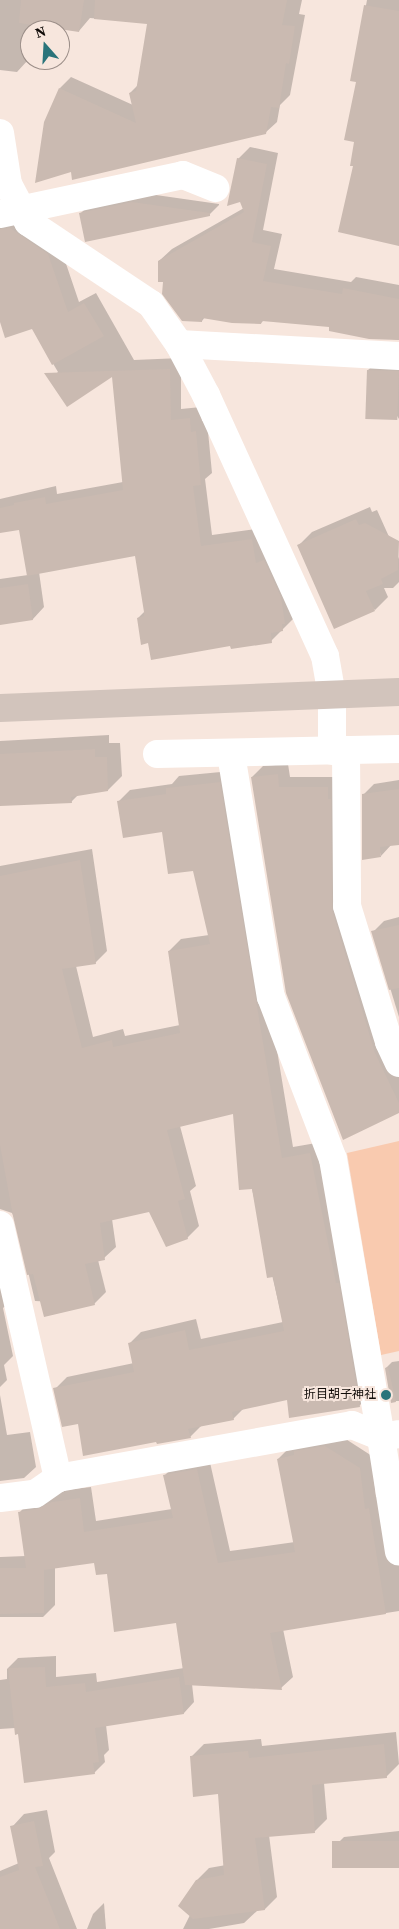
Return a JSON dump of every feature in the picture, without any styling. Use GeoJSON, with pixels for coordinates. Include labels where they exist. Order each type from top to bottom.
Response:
{"type":"FeatureCollection","features":[{"type":"Feature","properties":{"kind":"street"},"geometry":{"type":"LineString","coordinates":[[0,134],[11,211]]}},
{"type":"Feature","properties":{"kind":"street"},"geometry":{"type":"LineString","coordinates":[[11,211],[183,175],[216,188]]}},
{"type":"Feature","properties":{"kind":"street"},"geometry":{"type":"LineString","coordinates":[[11,211],[152,304],[179,344],[206,395],[325,656],[339,751],[346,906],[389,1042],[399,1062]]}},
{"type":"Feature","properties":{"kind":"street"},"geometry":{"type":"LineString","coordinates":[[179,344],[399,356]]}},
{"type":"Feature","properties":{"kind":"street"},"geometry":{"type":"LineString","coordinates":[[0,708],[399,692]]}},
{"type":"Feature","properties":{"kind":"street"},"geometry":{"type":"LineString","coordinates":[[157,754],[231,754],[399,749]]}},
{"type":"Feature","properties":{"kind":"street"},"geometry":{"type":"LineString","coordinates":[[231,754],[271,997],[332,1159],[390,1436],[399,1552]]}},
{"type":"Feature","properties":{"kind":"street"},"geometry":{"type":"LineString","coordinates":[[0,1225],[58,1478]]}},
{"type":"Feature","properties":{"kind":"street"},"geometry":{"type":"LineString","coordinates":[[0,1498],[35,1494],[58,1478],[352,1425],[390,1436]]}},
{"type":"Feature","properties":{"kind":"shaded area"},"geometry":{"type":"Polygon","coordinates":[[[399,1141],[399,1351],[381,1355],[347,1153],[399,1141]]]}},
{"type":"Feature","properties":{"kind":"building"},"geometry":{"type":"Polygon","coordinates":[[[21,0],[84,0],[79,32],[70,31],[70,20],[20,20],[19,23],[21,0]]]}},
{"type":"Feature","properties":{"kind":"building"},"geometry":{"type":"Polygon","coordinates":[[[95,0],[287,0],[282,25],[295,26],[289,64],[286,63],[279,108],[271,107],[266,134],[72,180],[71,172],[35,183],[44,122],[59,88],[136,123],[129,93],[136,91],[147,24],[94,19],[95,0]]]}},
{"type":"Feature","properties":{"kind":"building"},"geometry":{"type":"Polygon","coordinates":[[[364,5],[399,11],[399,246],[338,232],[353,166],[350,166],[354,142],[344,140],[356,82],[350,81],[364,5]]]}},
{"type":"Feature","properties":{"kind":"building"},"geometry":{"type":"Polygon","coordinates":[[[237,158],[267,164],[252,242],[271,246],[263,281],[342,294],[343,288],[399,299],[399,340],[369,339],[329,331],[329,327],[262,321],[261,324],[232,323],[202,318],[202,322],[182,321],[162,294],[163,282],[158,282],[158,261],[244,212],[240,202],[227,206],[237,158]]]}},
{"type":"Feature","properties":{"kind":"building"},"geometry":{"type":"Polygon","coordinates":[[[132,202],[210,213],[210,216],[85,242],[79,213],[132,202]]]}},
{"type":"Feature","properties":{"kind":"building"},"geometry":{"type":"Polygon","coordinates":[[[10,228],[48,254],[68,312],[84,303],[104,336],[52,365],[32,329],[5,338],[0,322],[0,229],[10,228]]]}},
{"type":"Feature","properties":{"kind":"building"},"geometry":{"type":"Polygon","coordinates":[[[170,369],[171,420],[190,418],[191,432],[196,431],[201,485],[193,486],[201,546],[252,539],[256,563],[264,560],[281,597],[285,624],[282,624],[283,631],[271,633],[272,643],[231,649],[230,646],[151,660],[148,643],[141,645],[137,618],[144,616],[144,612],[135,556],[27,576],[19,530],[0,533],[0,508],[14,505],[14,503],[45,497],[46,504],[123,490],[112,377],[67,407],[44,373],[170,369]]]}},
{"type":"Feature","properties":{"kind":"building"},"geometry":{"type":"Polygon","coordinates":[[[367,370],[399,371],[397,420],[365,419],[367,370]]]}},
{"type":"Feature","properties":{"kind":"building"},"geometry":{"type":"Polygon","coordinates":[[[356,519],[359,525],[365,523],[399,541],[398,570],[381,579],[383,584],[366,591],[375,611],[334,629],[297,545],[356,519]]]}},
{"type":"Feature","properties":{"kind":"building"},"geometry":{"type":"Polygon","coordinates":[[[28,584],[33,620],[0,625],[0,588],[28,584]]]}},
{"type":"Feature","properties":{"kind":"building"},"geometry":{"type":"Polygon","coordinates":[[[95,749],[95,757],[107,757],[108,791],[71,797],[72,803],[0,806],[0,754],[95,749]]]}},
{"type":"Feature","properties":{"kind":"building"},"geometry":{"type":"Polygon","coordinates":[[[278,774],[279,787],[328,787],[328,799],[331,799],[332,910],[375,1053],[399,1103],[399,1113],[343,1140],[286,993],[251,777],[278,774]]]}},
{"type":"Feature","properties":{"kind":"building"},"geometry":{"type":"Polygon","coordinates":[[[220,782],[282,1158],[310,1153],[336,1283],[339,1283],[360,1407],[289,1418],[287,1400],[232,1412],[234,1420],[188,1429],[191,1438],[157,1444],[156,1442],[83,1456],[78,1424],[62,1427],[53,1388],[134,1372],[128,1343],[185,1330],[189,1350],[284,1331],[273,1277],[267,1278],[252,1189],[239,1190],[233,1114],[167,1130],[185,1199],[178,1201],[188,1239],[166,1247],[149,1212],[100,1223],[105,1260],[85,1264],[95,1305],[44,1317],[33,1274],[27,1275],[13,1216],[0,1145],[0,876],[80,860],[96,964],[62,969],[82,1048],[112,1040],[113,1047],[180,1033],[168,951],[210,944],[193,871],[168,874],[162,832],[123,838],[117,801],[166,794],[166,788],[220,782]]]}},
{"type":"Feature","properties":{"kind":"building"},"geometry":{"type":"Polygon","coordinates":[[[399,789],[399,845],[380,847],[381,857],[362,860],[362,794],[399,789]]]}},
{"type":"Feature","properties":{"kind":"building"},"geometry":{"type":"Polygon","coordinates":[[[399,925],[399,988],[389,990],[371,931],[399,925]]]}},
{"type":"Feature","properties":{"kind":"building"},"geometry":{"type":"Polygon","coordinates":[[[388,1367],[396,1402],[391,1403],[385,1368],[388,1367]]]}},
{"type":"Feature","properties":{"kind":"building"},"geometry":{"type":"Polygon","coordinates":[[[325,1446],[360,1468],[365,1509],[369,1508],[386,1614],[270,1633],[282,1690],[185,1685],[176,1623],[114,1632],[107,1574],[96,1575],[94,1563],[44,1570],[44,1613],[0,1614],[0,1568],[26,1568],[18,1512],[37,1509],[52,1502],[80,1498],[84,1532],[173,1518],[163,1475],[197,1469],[218,1563],[295,1552],[277,1459],[294,1455],[294,1451],[325,1446]]]}},
{"type":"Feature","properties":{"kind":"building"},"geometry":{"type":"Polygon","coordinates":[[[45,1667],[46,1687],[85,1683],[86,1692],[179,1677],[184,1714],[95,1728],[99,1762],[93,1763],[95,1774],[24,1783],[18,1734],[15,1735],[8,1668],[45,1667]]]}},
{"type":"Feature","properties":{"kind":"building"},"geometry":{"type":"Polygon","coordinates":[[[384,1744],[387,1778],[312,1785],[315,1833],[255,1838],[265,1910],[193,1919],[178,1906],[196,1880],[224,1875],[218,1794],[193,1797],[190,1756],[248,1751],[249,1758],[384,1744]]]}},
{"type":"Feature","properties":{"kind":"building"},"geometry":{"type":"Polygon","coordinates":[[[34,1821],[43,1866],[35,1867],[60,1929],[0,1929],[0,1877],[19,1870],[10,1826],[34,1821]]]}},
{"type":"Feature","properties":{"kind":"building"},"geometry":{"type":"Polygon","coordinates":[[[332,1841],[399,1841],[399,1868],[332,1868],[332,1841]]]}},
{"type":"Feature","properties":{"kind":"place","name":"折目胡子神社"},"geometry":{"type":"Point","coordinates":[386,1395]}}]}
